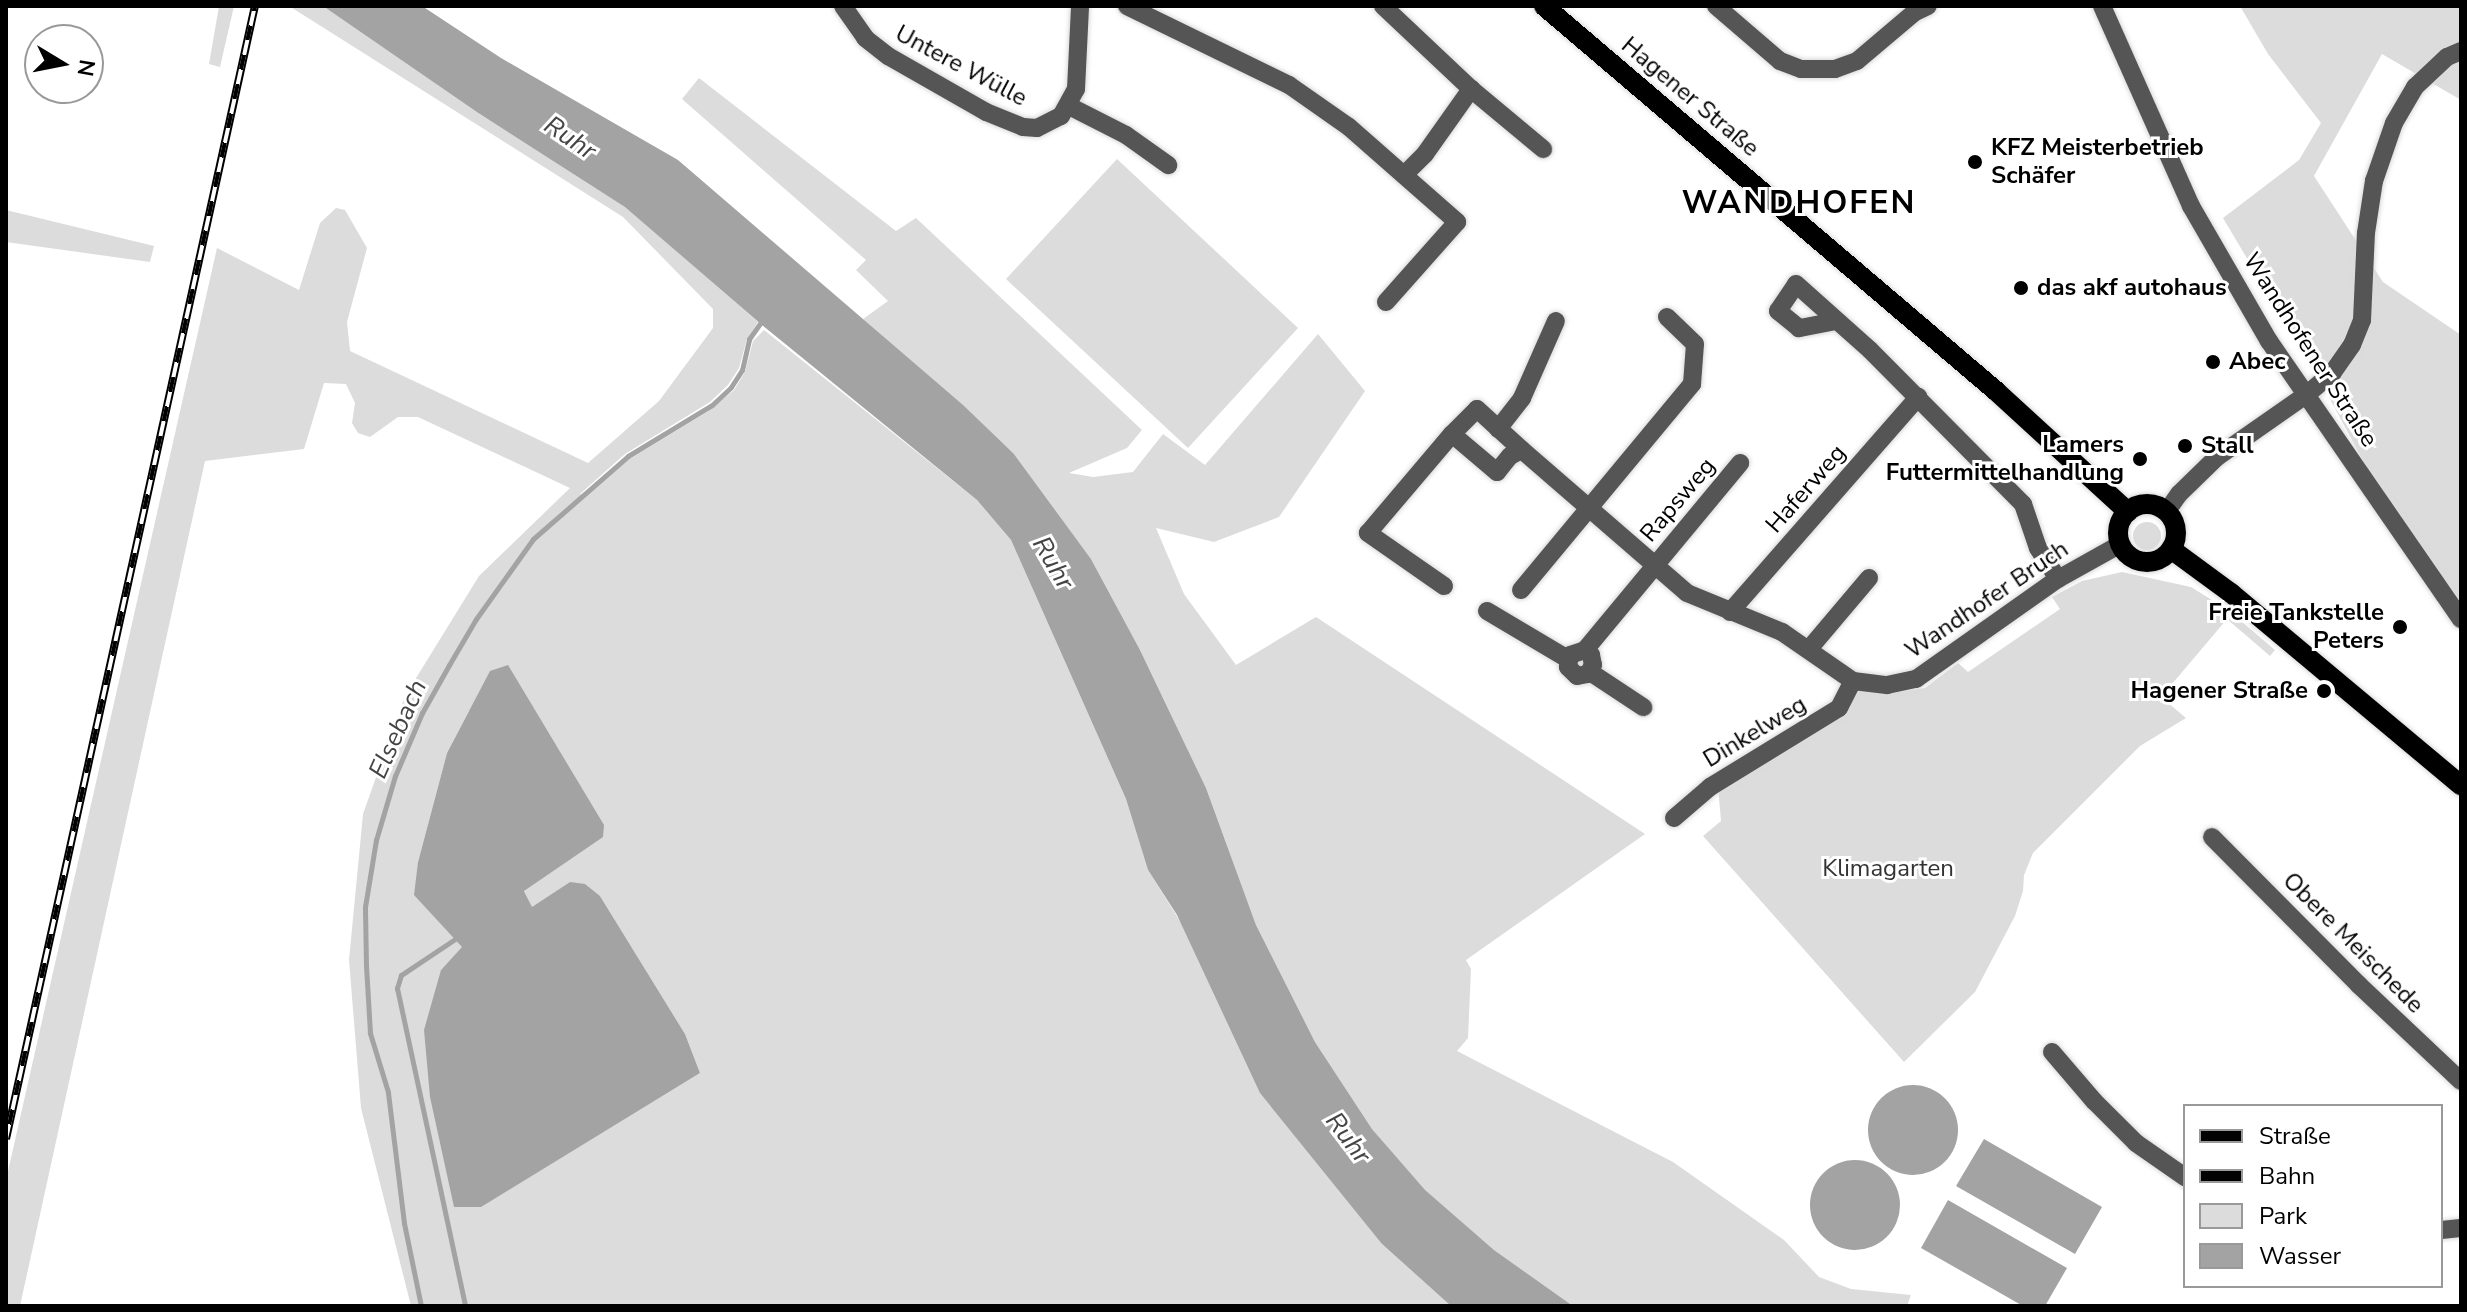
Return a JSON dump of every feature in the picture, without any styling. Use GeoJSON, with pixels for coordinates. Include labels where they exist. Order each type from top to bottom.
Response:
{"type":"FeatureCollection","features":[{"type":"Feature","properties":{"kind":"main road","name":"Hagener Straße"},"geometry":{"type":"LineString","coordinates":[[1544,6],[1996,391],[2128,512]]}},
{"type":"Feature","properties":{"kind":"main road"},"geometry":{"type":"LineString","coordinates":[[2152,504],[2167,511],[2176,525],[2171,549],[2151,562],[2128,554],[2121,544],[2119,527],[2128,512],[2152,504]]}},
{"type":"Feature","properties":{"kind":"main road"},"geometry":{"type":"LineString","coordinates":[[2171,549],[2231,593],[2461,785]]}},
{"type":"Feature","properties":{"kind":"street","name":"Untere Wülle"},"geometry":{"type":"LineString","coordinates":[[843,6],[865,38],[888,56],[986,112],[1023,127],[1037,128],[1052,124],[1069,106]]}},
{"type":"Feature","properties":{"kind":"street"},"geometry":{"type":"LineString","coordinates":[[1080,6],[1079,70],[1069,106],[1126,135],[1168,165]]}},
{"type":"Feature","properties":{"kind":"street"},"geometry":{"type":"LineString","coordinates":[[1127,6],[1289,85],[1349,127],[1457,222],[1386,302]]}},
{"type":"Feature","properties":{"kind":"street"},"geometry":{"type":"LineString","coordinates":[[1383,6],[1471,89],[1543,149]]}},
{"type":"Feature","properties":{"kind":"street"},"geometry":{"type":"LineString","coordinates":[[1716,6],[1780,61],[1801,69],[1835,69],[1857,61],[1915,12],[1928,6]]}},
{"type":"Feature","properties":{"kind":"street","name":"Wandhofener Straße"},"geometry":{"type":"LineString","coordinates":[[2102,6],[2191,206],[2269,341],[2461,619]]}},
{"type":"Feature","properties":{"kind":"street"},"geometry":{"type":"LineString","coordinates":[[2167,511],[2179,494],[2217,457],[2306,395],[2333,372],[2352,345],[2362,320],[2366,233],[2374,181],[2394,123],[2415,87],[2447,57],[2461,51]]}},
{"type":"Feature","properties":{"kind":"street"},"geometry":{"type":"LineString","coordinates":[[1404,175],[1425,154],[1471,89]]}},
{"type":"Feature","properties":{"kind":"street"},"geometry":{"type":"LineString","coordinates":[[1521,590],[1692,384],[1695,344],[1667,317]]}},
{"type":"Feature","properties":{"kind":"street"},"geometry":{"type":"LineString","coordinates":[[1498,429],[1522,398],[1556,321]]}},
{"type":"Feature","properties":{"kind":"street"},"geometry":{"type":"LineString","coordinates":[[1836,321],[1918,397],[2023,504],[2038,548],[2058,579]]}},
{"type":"Feature","properties":{"kind":"street","name":"Haferweg"},"geometry":{"type":"LineString","coordinates":[[1730,612],[1918,397]]}},
{"type":"Feature","properties":{"kind":"street"},"geometry":{"type":"LineString","coordinates":[[1444,586],[1368,533],[1477,409],[1653,568],[1687,593],[1782,632],[1853,681]]}},
{"type":"Feature","properties":{"kind":"street"},"geometry":{"type":"LineString","coordinates":[[1452,434],[1497,472],[1510,456],[1522,450]]}},
{"type":"Feature","properties":{"kind":"street","name":"Rapsweg"},"geometry":{"type":"LineString","coordinates":[[1585,650],[1740,463]]}},
{"type":"Feature","properties":{"kind":"street","name":"Wandhofer Bruch"},"geometry":{"type":"LineString","coordinates":[[1853,681],[1887,685],[1916,679],[2058,579],[2121,544]]}},
{"type":"Feature","properties":{"kind":"street"},"geometry":{"type":"LineString","coordinates":[[1809,649],[1869,578]]}},
{"type":"Feature","properties":{"kind":"street"},"geometry":{"type":"LineString","coordinates":[[1487,611],[1568,659]]}},
{"type":"Feature","properties":{"kind":"street"},"geometry":{"type":"LineString","coordinates":[[1590,672],[1594,662],[1585,650],[1575,651],[1568,659],[1568,667],[1574,674],[1590,672],[1643,707]]}},
{"type":"Feature","properties":{"kind":"street","name":"Dinkelweg"},"geometry":{"type":"LineString","coordinates":[[1674,818],[1734,771],[1762,758],[1839,708],[1853,681]]}},
{"type":"Feature","properties":{"kind":"street","name":"Obere Meischede"},"geometry":{"type":"LineString","coordinates":[[2212,837],[2359,985],[2461,1081]]}},
{"type":"Feature","properties":{"kind":"street"},"geometry":{"type":"LineString","coordinates":[[2052,1052],[2136,1143],[2183,1176]]}},
{"type":"Feature","properties":{"kind":"green space"},"geometry":{"type":"Polygon","coordinates":[[[219,6],[234,6],[220,67],[209,64],[219,6]]]}},
{"type":"Feature","properties":{"kind":"green space"},"geometry":{"type":"Polygon","coordinates":[[[289,6],[323,6],[625,206],[758,322],[747,339],[739,368],[728,385],[710,402],[625,454],[580,494],[584,496],[628,460],[707,412],[734,390],[745,372],[753,341],[764,330],[977,500],[1011,540],[1126,799],[1148,870],[1382,1244],[1451,1306],[411,1306],[361,1108],[349,960],[363,814],[405,696],[479,576],[570,488],[418,417],[398,417],[370,437],[358,433],[352,423],[355,403],[346,384],[324,383],[304,449],[205,461],[20,1306],[6,1306],[6,1180],[217,248],[299,290],[320,223],[336,208],[345,210],[367,248],[347,322],[350,351],[588,463],[659,401],[713,328],[713,309],[623,217],[289,6]],[[469,711],[447,753],[418,862],[455,939],[463,947],[441,970],[480,1207],[700,1073],[685,1034],[600,896],[570,882],[532,908],[524,890],[602,837],[469,711]]]}},
{"type":"Feature","properties":{"kind":"green space"},"geometry":{"type":"Polygon","coordinates":[[[2240,6],[2461,6],[2461,100],[2382,54],[2314,176],[2383,282],[2461,335],[2461,614],[2396,522],[2324,388],[2223,218],[2299,160],[2321,123],[2268,54],[2240,6]]]}},
{"type":"Feature","properties":{"kind":"green space"},"geometry":{"type":"Polygon","coordinates":[[[699,78],[896,231],[916,218],[1142,430],[1127,448],[1069,473],[1093,477],[1133,472],[1163,434],[1205,465],[1318,334],[1365,391],[1279,517],[1214,542],[1156,528],[1184,594],[1236,665],[1316,617],[1645,834],[1466,960],[1471,969],[1468,1038],[1457,1051],[1673,1162],[1784,1240],[1819,1277],[1851,1289],[1911,1295],[1907,1306],[1573,1306],[1494,1250],[1424,1190],[1372,1129],[1315,1042],[1256,925],[1206,788],[1140,650],[1091,559],[1014,454],[863,319],[888,301],[856,270],[866,260],[682,99],[699,78]]]}},
{"type":"Feature","properties":{"kind":"green space"},"geometry":{"type":"Polygon","coordinates":[[[1117,159],[1298,328],[1188,448],[1006,279],[1117,159]]]}},
{"type":"Feature","properties":{"kind":"green space"},"geometry":{"type":"Polygon","coordinates":[[[6,210],[154,246],[150,262],[6,242],[6,210]]]}},
{"type":"Feature","properties":{"kind":"green space"},"geometry":{"type":"Polygon","coordinates":[[[2147,522],[2157,526],[2161,536],[2157,546],[2147,550],[2137,546],[2133,536],[2137,526],[2147,522]]]}},
{"type":"Feature","properties":{"kind":"green space","name":"Klimagarten"},"geometry":{"type":"Polygon","coordinates":[[[2122,572],[2191,587],[2228,610],[2275,650],[2270,656],[2227,619],[2161,697],[2186,718],[2140,746],[2033,853],[2024,875],[2023,891],[2015,916],[1975,992],[1904,1062],[1703,836],[1721,821],[1718,787],[1860,689],[1897,692],[1925,688],[1958,663],[1968,672],[2060,609],[2052,597],[2082,581],[2122,572]]]}},
{"type":"Feature","properties":{"kind":"water","name":"Ruhr"},"geometry":{"type":"Polygon","coordinates":[[[323,6],[422,6],[501,58],[678,160],[963,405],[1014,454],[1091,559],[1140,650],[1206,788],[1256,925],[1315,1042],[1372,1129],[1425,1190],[1494,1250],[1573,1306],[1451,1306],[1382,1244],[1260,1093],[1177,915],[1148,870],[1126,799],[1011,540],[977,500],[762,325],[625,207],[477,112],[323,6]]]}},
{"type":"Feature","properties":{"kind":"water"},"geometry":{"type":"Polygon","coordinates":[[[508,665],[604,825],[603,837],[524,891],[532,907],[570,882],[585,884],[600,896],[685,1034],[700,1073],[481,1207],[454,1207],[430,1097],[424,1030],[441,970],[462,947],[414,895],[418,862],[447,753],[490,671],[508,665]]]}},
{"type":"Feature","properties":{"kind":"water"},"geometry":{"type":"Polygon","coordinates":[[[1913,1085],[1930,1089],[1945,1098],[1954,1113],[1958,1130],[1954,1147],[1945,1162],[1930,1171],[1913,1175],[1896,1171],[1881,1162],[1872,1147],[1868,1130],[1872,1113],[1881,1098],[1896,1089],[1913,1085]]]}},
{"type":"Feature","properties":{"kind":"water"},"geometry":{"type":"Polygon","coordinates":[[[1984,1139],[2102,1207],[2075,1254],[1956,1186],[1984,1139]]]}},
{"type":"Feature","properties":{"kind":"water"},"geometry":{"type":"Polygon","coordinates":[[[1855,1160],[1872,1164],[1887,1173],[1896,1188],[1900,1205],[1896,1222],[1887,1237],[1872,1246],[1855,1250],[1838,1246],[1823,1237],[1814,1222],[1810,1205],[1814,1188],[1823,1173],[1838,1164],[1855,1160]]]}},
{"type":"Feature","properties":{"kind":"water"},"geometry":{"type":"Polygon","coordinates":[[[1948,1200],[2067,1268],[2045,1306],[2023,1306],[1921,1248],[1948,1200]]]}},
{"type":"Feature","properties":{"kind":"waterway","name":"Elsebach"},"geometry":{"type":"LineString","coordinates":[[421,1306],[404,1223],[388,1092],[370,1033],[366,966],[365,907],[376,840],[395,776],[422,713],[449,665],[476,619],[533,539],[628,456],[712,405],[731,387],[742,370],[749,339],[763,319]]}},
{"type":"Feature","properties":{"kind":"waterway"},"geometry":{"type":"LineString","coordinates":[[455,939],[401,975],[397,988],[465,1306]]}},
{"type":"Feature","properties":{"kind":"railway"},"geometry":{"type":"LineString","coordinates":[[6,1139],[255,6]]}},
{"type":"Feature","properties":{"kind":"place","name":"KFZ Meisterbetrieb Schäfer"},"geometry":{"type":"Point","coordinates":[1975,162]}},
{"type":"Feature","properties":{"kind":"place","name":"das akf autohaus"},"geometry":{"type":"Point","coordinates":[2021,288]}},
{"type":"Feature","properties":{"kind":"place","name":"Abec"},"geometry":{"type":"Point","coordinates":[2213,362]}},
{"type":"Feature","properties":{"kind":"place","name":"Stall"},"geometry":{"type":"Point","coordinates":[2185,446]}},
{"type":"Feature","properties":{"kind":"place","name":"Lamers Futtermittelhandlung"},"geometry":{"type":"Point","coordinates":[2140,459]}},
{"type":"Feature","properties":{"kind":"place","name":"Freie Tankstelle Peters"},"geometry":{"type":"Point","coordinates":[2400,627]}},
{"type":"Feature","properties":{"kind":"place","name":"Hagener Straße"},"geometry":{"type":"Point","coordinates":[2324,691]}},
{"type":"Feature","properties":{"kind":"district","name":"WANDHOFEN"},"geometry":{"type":"Point","coordinates":[1799,203]}}]}
